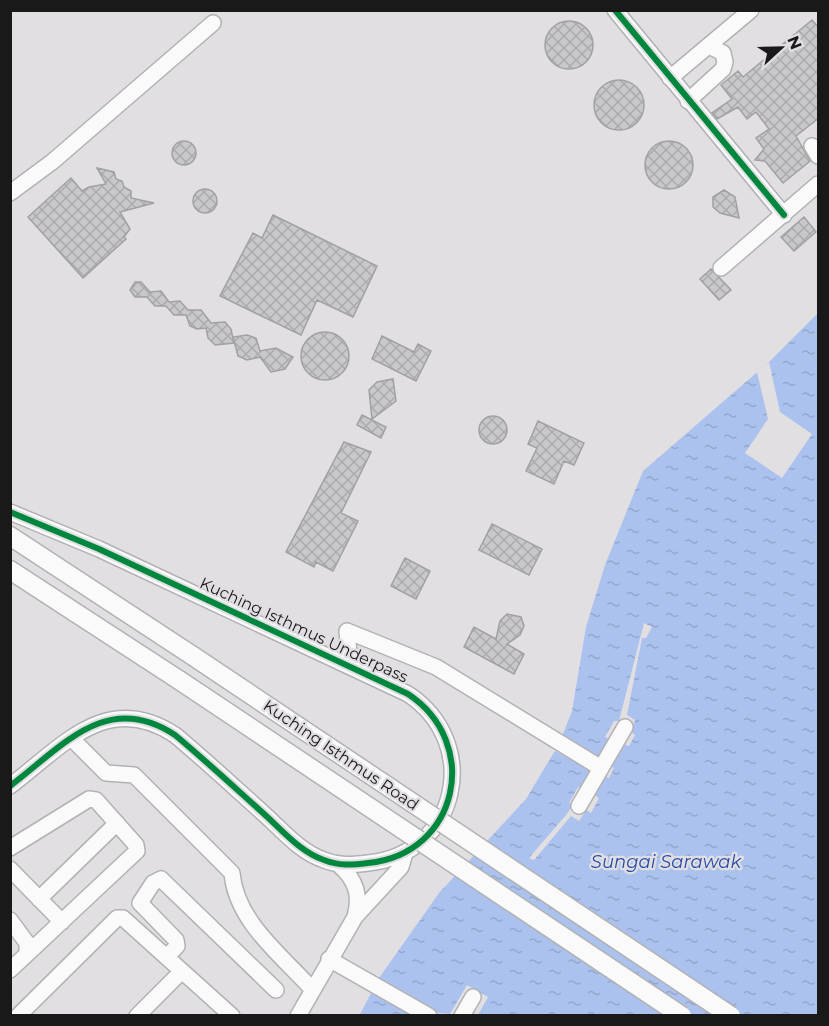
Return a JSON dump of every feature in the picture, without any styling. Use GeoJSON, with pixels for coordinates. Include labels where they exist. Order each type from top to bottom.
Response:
{"type":"FeatureCollection","features":[{"type":"Feature","properties":{"kind":"main road","name":"Kuching Isthmus Road"},"geometry":{"type":"LineString","coordinates":[[10,536],[731,1016]]}},
{"type":"Feature","properties":{"kind":"main road","name":"Kuching Isthmus Road"},"geometry":{"type":"LineString","coordinates":[[10,570],[179,680],[682,1016]]}},
{"type":"Feature","properties":{"kind":"street"},"geometry":{"type":"LineString","coordinates":[[615,10],[784,215]]}},
{"type":"Feature","properties":{"kind":"street"},"geometry":{"type":"LineString","coordinates":[[670,78],[751,10]]}},
{"type":"Feature","properties":{"kind":"street"},"geometry":{"type":"LineString","coordinates":[[10,194],[52,162],[213,23]]}},
{"type":"Feature","properties":{"kind":"street"},"geometry":{"type":"LineString","coordinates":[[688,101],[723,69],[725,62],[723,53],[709,46]]}},
{"type":"Feature","properties":{"kind":"street"},"geometry":{"type":"LineString","coordinates":[[721,268],[819,184]]}},
{"type":"Feature","properties":{"kind":"street","name":"Kuching Isthmus Underpass"},"geometry":{"type":"LineString","coordinates":[[10,512],[99,549],[408,694],[425,705],[443,730],[452,756],[452,786],[447,807],[432,834],[405,853],[378,862],[339,865],[305,852],[201,756],[161,725],[141,719],[117,718],[91,724],[10,786]]}},
{"type":"Feature","properties":{"kind":"street"},"geometry":{"type":"LineString","coordinates":[[350,665],[347,631],[436,667],[601,768]]}},
{"type":"Feature","properties":{"kind":"street"},"geometry":{"type":"LineString","coordinates":[[579,806],[625,728]]}},
{"type":"Feature","properties":{"kind":"street"},"geometry":{"type":"LineString","coordinates":[[72,739],[106,773],[134,775],[232,873],[233,889],[247,918],[312,989]]}},
{"type":"Feature","properties":{"kind":"street"},"geometry":{"type":"LineString","coordinates":[[10,848],[89,799],[96,800],[136,845],[135,855],[10,970]]}},
{"type":"Feature","properties":{"kind":"street"},"geometry":{"type":"LineString","coordinates":[[39,899],[117,823]]}},
{"type":"Feature","properties":{"kind":"street"},"geometry":{"type":"LineString","coordinates":[[298,1016],[355,917],[401,867],[405,853]]}},
{"type":"Feature","properties":{"kind":"street"},"geometry":{"type":"LineString","coordinates":[[339,865],[352,876],[357,891],[358,904],[355,917]]}},
{"type":"Feature","properties":{"kind":"street"},"geometry":{"type":"LineString","coordinates":[[10,869],[62,922]]}},
{"type":"Feature","properties":{"kind":"street"},"geometry":{"type":"LineString","coordinates":[[167,957],[177,946],[176,940],[140,903],[153,883],[161,879],[276,990]]}},
{"type":"Feature","properties":{"kind":"street"},"geometry":{"type":"LineString","coordinates":[[18,1016],[117,918],[123,918],[167,957],[223,1013]]}},
{"type":"Feature","properties":{"kind":"street"},"geometry":{"type":"LineString","coordinates":[[10,920],[27,943],[27,954]]}},
{"type":"Feature","properties":{"kind":"street"},"geometry":{"type":"LineString","coordinates":[[329,959],[429,1016]]}},
{"type":"Feature","properties":{"kind":"street"},"geometry":{"type":"LineString","coordinates":[[137,1016],[182,971]]}},
{"type":"Feature","properties":{"kind":"street"},"geometry":{"type":"LineString","coordinates":[[462,1016],[472,997]]}},
{"type":"Feature","properties":{"kind":"water","name":"Sungai Sarawak"},"geometry":{"type":"Polygon","coordinates":[[[818,313],[818,1015],[359,1016],[379,978],[439,893],[526,799],[559,744],[572,711],[586,627],[605,565],[643,471],[769,362],[818,313]]]}},
{"type":"Feature","properties":{"kind":"pier"},"geometry":{"type":"Polygon","coordinates":[[[769,362],[780,412],[812,434],[782,478],[745,453],[768,419],[757,372],[769,362]]]}},
{"type":"Feature","properties":{"kind":"pier"},"geometry":{"type":"Polygon","coordinates":[[[644,623],[652,627],[646,638],[642,638],[627,715],[635,720],[631,732],[635,735],[629,746],[623,744],[611,766],[614,768],[609,778],[604,775],[594,795],[599,798],[591,813],[586,810],[579,821],[571,816],[534,860],[529,858],[566,815],[573,805],[569,803],[578,787],[581,788],[586,783],[592,771],[555,751],[563,737],[599,757],[609,739],[605,737],[614,721],[619,721],[644,623]]]}},
{"type":"Feature","properties":{"kind":"pier"},"geometry":{"type":"Polygon","coordinates":[[[379,978],[439,1013],[450,1014],[467,985],[488,997],[478,1015],[415,1015],[370,992],[379,978]]]}},
{"type":"Feature","properties":{"kind":"building"},"geometry":{"type":"Polygon","coordinates":[[[812,20],[819,28],[819,118],[796,136],[810,161],[783,183],[765,161],[755,160],[764,149],[756,138],[769,129],[756,112],[747,119],[738,107],[717,119],[712,113],[732,99],[721,85],[738,71],[743,77],[812,20]]]}},
{"type":"Feature","properties":{"kind":"building"},"geometry":{"type":"Polygon","coordinates":[[[564,21],[574,21],[589,31],[593,45],[592,54],[583,65],[574,69],[564,69],[549,59],[545,50],[545,40],[555,25],[564,21]]]}},
{"type":"Feature","properties":{"kind":"building"},"geometry":{"type":"Polygon","coordinates":[[[619,80],[628,82],[639,91],[644,105],[642,114],[633,125],[619,130],[610,128],[599,119],[594,105],[596,96],[605,85],[619,80]]]}},
{"type":"Feature","properties":{"kind":"building"},"geometry":{"type":"Polygon","coordinates":[[[179,141],[189,141],[196,148],[196,158],[189,165],[179,165],[172,158],[172,148],[179,141]]]}},
{"type":"Feature","properties":{"kind":"building"},"geometry":{"type":"Polygon","coordinates":[[[664,141],[674,141],[689,151],[693,165],[692,174],[683,185],[674,189],[664,189],[649,179],[645,170],[645,160],[655,145],[664,141]]]}},
{"type":"Feature","properties":{"kind":"building"},"geometry":{"type":"Polygon","coordinates":[[[97,168],[114,172],[116,179],[122,181],[124,187],[131,191],[131,198],[154,203],[120,212],[130,229],[124,237],[126,239],[83,278],[28,217],[71,178],[82,191],[89,187],[106,184],[97,168]]]}},
{"type":"Feature","properties":{"kind":"building"},"geometry":{"type":"Polygon","coordinates":[[[200,189],[210,189],[217,196],[217,206],[210,213],[200,213],[193,206],[193,196],[200,189]]]}},
{"type":"Feature","properties":{"kind":"building"},"geometry":{"type":"Polygon","coordinates":[[[724,190],[735,197],[739,218],[720,213],[713,207],[713,197],[724,190]]]}},
{"type":"Feature","properties":{"kind":"building"},"geometry":{"type":"Polygon","coordinates":[[[273,215],[377,266],[353,317],[317,300],[301,335],[220,296],[253,233],[262,238],[273,215]]]}},
{"type":"Feature","properties":{"kind":"building"},"geometry":{"type":"Polygon","coordinates":[[[804,217],[816,232],[794,251],[781,237],[804,217]]]}},
{"type":"Feature","properties":{"kind":"building"},"geometry":{"type":"Polygon","coordinates":[[[711,269],[731,290],[719,300],[700,279],[711,269]]]}},
{"type":"Feature","properties":{"kind":"building"},"geometry":{"type":"Polygon","coordinates":[[[135,282],[141,282],[150,292],[161,291],[169,302],[180,301],[188,310],[201,310],[211,323],[225,322],[231,329],[234,343],[215,345],[208,338],[206,328],[197,329],[190,326],[186,315],[174,315],[166,306],[155,306],[147,297],[135,297],[130,290],[135,282]]]}},
{"type":"Feature","properties":{"kind":"building"},"geometry":{"type":"Polygon","coordinates":[[[320,332],[330,332],[345,342],[349,356],[348,365],[339,376],[330,380],[320,380],[305,370],[301,361],[301,351],[311,336],[320,332]]]}},
{"type":"Feature","properties":{"kind":"building"},"geometry":{"type":"Polygon","coordinates":[[[247,335],[256,338],[260,351],[276,348],[293,357],[285,369],[271,372],[260,357],[247,360],[238,356],[233,337],[247,335]]]}},
{"type":"Feature","properties":{"kind":"building"},"geometry":{"type":"Polygon","coordinates":[[[382,336],[414,352],[418,344],[431,351],[416,381],[372,359],[382,336]]]}},
{"type":"Feature","properties":{"kind":"building"},"geometry":{"type":"Polygon","coordinates":[[[393,379],[396,401],[372,419],[369,390],[377,382],[393,379]]]}},
{"type":"Feature","properties":{"kind":"building"},"geometry":{"type":"Polygon","coordinates":[[[362,415],[386,427],[381,438],[357,425],[362,415]]]}},
{"type":"Feature","properties":{"kind":"building"},"geometry":{"type":"Polygon","coordinates":[[[493,416],[503,420],[507,430],[503,440],[493,444],[483,440],[479,430],[483,420],[493,416]]]}},
{"type":"Feature","properties":{"kind":"building"},"geometry":{"type":"Polygon","coordinates":[[[538,421],[584,443],[574,465],[564,461],[554,484],[526,471],[537,448],[528,444],[538,421]]]}},
{"type":"Feature","properties":{"kind":"building"},"geometry":{"type":"Polygon","coordinates":[[[344,442],[371,452],[341,513],[358,521],[333,571],[316,562],[314,567],[286,552],[344,442]]]}},
{"type":"Feature","properties":{"kind":"building"},"geometry":{"type":"Polygon","coordinates":[[[492,524],[542,549],[529,575],[479,550],[492,524]]]}},
{"type":"Feature","properties":{"kind":"building"},"geometry":{"type":"Polygon","coordinates":[[[405,558],[430,571],[416,599],[391,586],[405,558]]]}},
{"type":"Feature","properties":{"kind":"building"},"geometry":{"type":"Polygon","coordinates":[[[507,614],[521,617],[524,626],[520,635],[507,644],[524,654],[514,674],[464,647],[474,627],[496,639],[500,621],[507,614]]]}},
{"type":"Feature","properties":{"kind":"cycle path"},"geometry":{"type":"LineString","coordinates":[[615,10],[784,215]]}},
{"type":"Feature","properties":{"kind":"cycle path"},"geometry":{"type":"LineString","coordinates":[[10,512],[99,549],[408,694],[431,715],[446,740],[452,767],[450,794],[440,818],[423,840],[399,855],[351,865],[330,862],[307,852],[175,735],[151,723],[128,718],[107,721],[87,729],[68,740],[10,786]]}}]}
